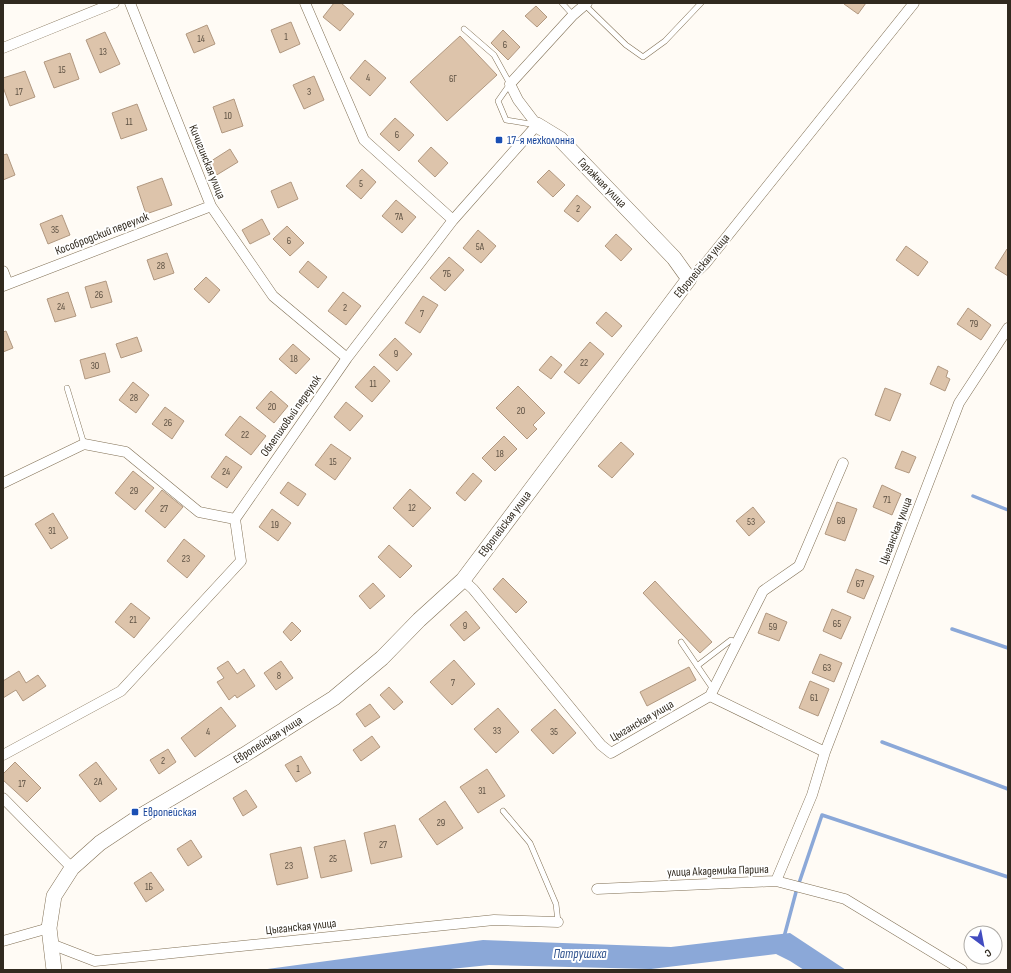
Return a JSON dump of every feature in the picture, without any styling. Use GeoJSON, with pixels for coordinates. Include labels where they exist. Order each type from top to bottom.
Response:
{"type":"FeatureCollection","features":[{"type":"Feature","properties":{"kind":"street"},"geometry":{"type":"LineString","coordinates":[[3,48],[114,3]]}},
{"type":"Feature","properties":{"kind":"street","name":"Кичигинская улица"},"geometry":{"type":"LineString","coordinates":[[130,3],[211,206],[273,296],[347,358]]}},
{"type":"Feature","properties":{"kind":"street"},"geometry":{"type":"LineString","coordinates":[[305,3],[364,140],[452,220]]}},
{"type":"Feature","properties":{"kind":"street","name":"Европейская улица"},"geometry":{"type":"LineString","coordinates":[[53,968],[49,928],[54,896],[72,868],[100,844],[139,818],[244,755],[334,698],[382,658],[419,620],[463,580],[689,278],[706,264],[914,3]]}},
{"type":"Feature","properties":{"kind":"street"},"geometry":{"type":"LineString","coordinates":[[510,84],[573,15],[586,4]]}},
{"type":"Feature","properties":{"kind":"street","name":"Гаражная улица"},"geometry":{"type":"LineString","coordinates":[[510,84],[518,100],[537,125],[560,139],[674,258],[689,278]]}},
{"type":"Feature","properties":{"kind":"street","name":"Облепиховый переулок"},"geometry":{"type":"LineString","coordinates":[[235,519],[347,358],[452,220],[537,125]]}},
{"type":"Feature","properties":{"kind":"street","name":"Кособродский переулок"},"geometry":{"type":"LineString","coordinates":[[6,285],[211,206]]}},
{"type":"Feature","properties":{"kind":"street"},"geometry":{"type":"LineString","coordinates":[[3,271],[6,285]]}},
{"type":"Feature","properties":{"kind":"street","name":"Цыганская улица"},"geometry":{"type":"LineString","coordinates":[[776,881],[812,795],[825,752],[959,403],[1008,328]]}},
{"type":"Feature","properties":{"kind":"street"},"geometry":{"type":"LineString","coordinates":[[3,483],[84,444],[126,452],[199,512],[235,519],[241,561],[121,691],[3,755]]}},
{"type":"Feature","properties":{"kind":"street"},"geometry":{"type":"LineString","coordinates":[[825,752],[712,693],[763,591],[799,566],[843,463]]}},
{"type":"Feature","properties":{"kind":"street","name":"Цыганская улица"},"geometry":{"type":"LineString","coordinates":[[463,580],[473,589],[601,745],[611,753],[712,693]]}},
{"type":"Feature","properties":{"kind":"street"},"geometry":{"type":"LineString","coordinates":[[3,798],[72,868]]}},
{"type":"Feature","properties":{"kind":"street","name":"улица Академика Парина"},"geometry":{"type":"LineString","coordinates":[[597,889],[776,881],[845,899],[962,970]]}},
{"type":"Feature","properties":{"kind":"street","name":"Цыганская улица"},"geometry":{"type":"LineString","coordinates":[[51,944],[95,961],[494,920],[558,922]]}},
{"type":"Feature","properties":{"kind":"street"},"geometry":{"type":"LineString","coordinates":[[3,941],[49,928]]}},
{"type":"Feature","properties":{"kind":"lane"},"geometry":{"type":"LineString","coordinates":[[562,3],[573,15]]}},
{"type":"Feature","properties":{"kind":"lane"},"geometry":{"type":"LineString","coordinates":[[586,4],[626,45],[643,57],[665,42],[701,3]]}},
{"type":"Feature","properties":{"kind":"lane"},"geometry":{"type":"LineString","coordinates":[[464,29],[494,55],[510,84],[498,100],[506,120],[537,125]]}},
{"type":"Feature","properties":{"kind":"lane"},"geometry":{"type":"LineString","coordinates":[[67,388],[84,444]]}},
{"type":"Feature","properties":{"kind":"lane"},"geometry":{"type":"LineString","coordinates":[[697,666],[731,640],[737,643]]}},
{"type":"Feature","properties":{"kind":"lane"},"geometry":{"type":"LineString","coordinates":[[681,642],[697,666],[712,693]]}},
{"type":"Feature","properties":{"kind":"lane"},"geometry":{"type":"LineString","coordinates":[[503,811],[530,843],[556,904],[558,922]]}},
{"type":"Feature","properties":{"kind":"water","name":"Патрушиха"},"geometry":{"type":"Polygon","coordinates":[[[790,933],[846,970],[804,970],[776,954],[651,969],[489,965],[441,970],[260,970],[483,940],[671,947],[790,933]]]}},
{"type":"Feature","properties":{"kind":"building"},"geometry":{"type":"Polygon","coordinates":[[[334,3],[341,3],[354,14],[340,31],[323,17],[334,3]]]}},
{"type":"Feature","properties":{"kind":"building"},"geometry":{"type":"Polygon","coordinates":[[[866,3],[858,14],[844,4],[866,3]]]}},
{"type":"Feature","properties":{"kind":"building"},"geometry":{"type":"Polygon","coordinates":[[[536,6],[547,17],[537,27],[525,16],[536,6]]]}},
{"type":"Feature","properties":{"kind":"building"},"geometry":{"type":"Polygon","coordinates":[[[291,22],[300,44],[280,53],[271,30],[291,22]]]}},
{"type":"Feature","properties":{"kind":"building"},"geometry":{"type":"Polygon","coordinates":[[[207,25],[215,44],[194,53],[186,34],[207,25]]]}},
{"type":"Feature","properties":{"kind":"building"},"geometry":{"type":"Polygon","coordinates":[[[503,30],[520,47],[508,60],[491,43],[503,30]]]}},
{"type":"Feature","properties":{"kind":"building"},"geometry":{"type":"Polygon","coordinates":[[[105,32],[120,64],[100,73],[86,40],[105,32]]]}},
{"type":"Feature","properties":{"kind":"building"},"geometry":{"type":"Polygon","coordinates":[[[460,36],[497,75],[447,121],[410,82],[460,36]]]}},
{"type":"Feature","properties":{"kind":"building"},"geometry":{"type":"Polygon","coordinates":[[[70,53],[79,79],[54,88],[44,62],[70,53]]]}},
{"type":"Feature","properties":{"kind":"building"},"geometry":{"type":"Polygon","coordinates":[[[365,60],[386,78],[370,96],[350,78],[365,60]]]}},
{"type":"Feature","properties":{"kind":"building"},"geometry":{"type":"Polygon","coordinates":[[[25,71],[35,97],[10,106],[3,87],[3,78],[25,71]]]}},
{"type":"Feature","properties":{"kind":"building"},"geometry":{"type":"Polygon","coordinates":[[[314,76],[324,100],[304,109],[293,85],[314,76]]]}},
{"type":"Feature","properties":{"kind":"building"},"geometry":{"type":"Polygon","coordinates":[[[234,99],[243,126],[222,133],[213,107],[234,99]]]}},
{"type":"Feature","properties":{"kind":"building"},"geometry":{"type":"Polygon","coordinates":[[[137,104],[147,130],[121,139],[112,113],[137,104]]]}},
{"type":"Feature","properties":{"kind":"building"},"geometry":{"type":"Polygon","coordinates":[[[395,118],[414,135],[399,151],[380,134],[395,118]]]}},
{"type":"Feature","properties":{"kind":"building"},"geometry":{"type":"Polygon","coordinates":[[[431,147],[448,163],[435,177],[418,161],[431,147]]]}},
{"type":"Feature","properties":{"kind":"building"},"geometry":{"type":"Polygon","coordinates":[[[230,149],[238,162],[215,176],[208,163],[230,149]]]}},
{"type":"Feature","properties":{"kind":"building"},"geometry":{"type":"Polygon","coordinates":[[[7,154],[15,175],[3,180],[3,155],[7,154]]]}},
{"type":"Feature","properties":{"kind":"building"},"geometry":{"type":"Polygon","coordinates":[[[362,169],[376,182],[361,199],[346,186],[362,169]]]}},
{"type":"Feature","properties":{"kind":"building"},"geometry":{"type":"Polygon","coordinates":[[[549,170],[565,185],[553,197],[537,182],[549,170]]]}},
{"type":"Feature","properties":{"kind":"building"},"geometry":{"type":"Polygon","coordinates":[[[162,178],[172,205],[146,214],[137,187],[162,178]]]}},
{"type":"Feature","properties":{"kind":"building"},"geometry":{"type":"Polygon","coordinates":[[[291,182],[298,199],[278,208],[271,191],[291,182]]]}},
{"type":"Feature","properties":{"kind":"building"},"geometry":{"type":"Polygon","coordinates":[[[577,195],[591,207],[578,222],[564,211],[577,195]]]}},
{"type":"Feature","properties":{"kind":"building"},"geometry":{"type":"Polygon","coordinates":[[[396,200],[416,217],[402,233],[382,216],[396,200]]]}},
{"type":"Feature","properties":{"kind":"building"},"geometry":{"type":"Polygon","coordinates":[[[62,215],[70,235],[48,244],[40,224],[62,215]]]}},
{"type":"Feature","properties":{"kind":"building"},"geometry":{"type":"Polygon","coordinates":[[[262,219],[270,234],[250,244],[242,230],[262,219]]]}},
{"type":"Feature","properties":{"kind":"building"},"geometry":{"type":"Polygon","coordinates":[[[287,226],[304,243],[290,256],[273,239],[287,226]]]}},
{"type":"Feature","properties":{"kind":"building"},"geometry":{"type":"Polygon","coordinates":[[[478,230],[496,246],[481,263],[463,248],[478,230]]]}},
{"type":"Feature","properties":{"kind":"building"},"geometry":{"type":"Polygon","coordinates":[[[616,234],[632,249],[621,261],[605,246],[616,234]]]}},
{"type":"Feature","properties":{"kind":"building"},"geometry":{"type":"Polygon","coordinates":[[[906,246],[928,262],[918,276],[896,260],[906,246]]]}},
{"type":"Feature","properties":{"kind":"building"},"geometry":{"type":"Polygon","coordinates":[[[1007,249],[1008,250],[1008,276],[995,268],[1007,249]]]}},
{"type":"Feature","properties":{"kind":"building"},"geometry":{"type":"Polygon","coordinates":[[[167,253],[174,273],[154,280],[147,260],[167,253]]]}},
{"type":"Feature","properties":{"kind":"building"},"geometry":{"type":"Polygon","coordinates":[[[449,257],[464,270],[445,291],[430,278],[449,257]]]}},
{"type":"Feature","properties":{"kind":"building"},"geometry":{"type":"Polygon","coordinates":[[[308,261],[327,277],[318,288],[299,272],[308,261]]]}},
{"type":"Feature","properties":{"kind":"building"},"geometry":{"type":"Polygon","coordinates":[[[206,277],[220,290],[209,303],[194,289],[206,277]]]}},
{"type":"Feature","properties":{"kind":"building"},"geometry":{"type":"Polygon","coordinates":[[[106,281],[112,302],[91,308],[85,287],[106,281]]]}},
{"type":"Feature","properties":{"kind":"building"},"geometry":{"type":"Polygon","coordinates":[[[68,292],[76,316],[55,322],[47,299],[68,292]]]}},
{"type":"Feature","properties":{"kind":"building"},"geometry":{"type":"Polygon","coordinates":[[[343,292],[361,306],[346,325],[328,311],[343,292]]]}},
{"type":"Feature","properties":{"kind":"building"},"geometry":{"type":"Polygon","coordinates":[[[423,296],[438,305],[420,333],[405,323],[423,296]]]}},
{"type":"Feature","properties":{"kind":"building"},"geometry":{"type":"Polygon","coordinates":[[[968,308],[991,325],[981,340],[957,324],[968,308]]]}},
{"type":"Feature","properties":{"kind":"building"},"geometry":{"type":"Polygon","coordinates":[[[606,312],[622,326],[612,337],[596,323],[606,312]]]}},
{"type":"Feature","properties":{"kind":"building"},"geometry":{"type":"Polygon","coordinates":[[[6,331],[13,348],[3,352],[3,332],[6,331]]]}},
{"type":"Feature","properties":{"kind":"building"},"geometry":{"type":"Polygon","coordinates":[[[137,337],[142,351],[121,358],[116,344],[137,337]]]}},
{"type":"Feature","properties":{"kind":"building"},"geometry":{"type":"Polygon","coordinates":[[[395,338],[412,354],[397,371],[379,355],[395,338]]]}},
{"type":"Feature","properties":{"kind":"building"},"geometry":{"type":"Polygon","coordinates":[[[590,342],[604,354],[579,384],[564,372],[590,342]]]}},
{"type":"Feature","properties":{"kind":"building"},"geometry":{"type":"Polygon","coordinates":[[[293,344],[310,359],[296,374],[279,359],[293,344]]]}},
{"type":"Feature","properties":{"kind":"building"},"geometry":{"type":"Polygon","coordinates":[[[105,353],[110,372],[85,379],[80,360],[105,353]]]}},
{"type":"Feature","properties":{"kind":"building"},"geometry":{"type":"Polygon","coordinates":[[[551,356],[562,365],[551,379],[539,370],[551,356]]]}},
{"type":"Feature","properties":{"kind":"building"},"geometry":{"type":"Polygon","coordinates":[[[374,366],[390,381],[372,402],[355,387],[374,366]]]}},
{"type":"Feature","properties":{"kind":"building"},"geometry":{"type":"Polygon","coordinates":[[[938,366],[948,371],[946,377],[950,379],[945,391],[930,384],[938,366]]]}},
{"type":"Feature","properties":{"kind":"building"},"geometry":{"type":"Polygon","coordinates":[[[133,382],[149,395],[136,413],[119,400],[133,382]]]}},
{"type":"Feature","properties":{"kind":"building"},"geometry":{"type":"Polygon","coordinates":[[[518,386],[545,413],[533,425],[537,429],[527,439],[496,408],[518,386]]]}},
{"type":"Feature","properties":{"kind":"building"},"geometry":{"type":"Polygon","coordinates":[[[885,388],[901,394],[890,421],[875,415],[885,388]]]}},
{"type":"Feature","properties":{"kind":"building"},"geometry":{"type":"Polygon","coordinates":[[[271,391],[288,406],[274,423],[256,408],[271,391]]]}},
{"type":"Feature","properties":{"kind":"building"},"geometry":{"type":"Polygon","coordinates":[[[346,402],[363,416],[350,431],[334,417],[346,402]]]}},
{"type":"Feature","properties":{"kind":"building"},"geometry":{"type":"Polygon","coordinates":[[[165,407],[184,421],[172,439],[152,424],[165,407]]]}},
{"type":"Feature","properties":{"kind":"building"},"geometry":{"type":"Polygon","coordinates":[[[240,416],[266,436],[251,455],[225,435],[240,416]]]}},
{"type":"Feature","properties":{"kind":"building"},"geometry":{"type":"Polygon","coordinates":[[[504,436],[517,449],[495,471],[482,458],[504,436]]]}},
{"type":"Feature","properties":{"kind":"building"},"geometry":{"type":"Polygon","coordinates":[[[621,442],[634,454],[612,478],[598,466],[621,442]]]}},
{"type":"Feature","properties":{"kind":"building"},"geometry":{"type":"Polygon","coordinates":[[[331,444],[351,458],[335,480],[315,465],[331,444]]]}},
{"type":"Feature","properties":{"kind":"building"},"geometry":{"type":"Polygon","coordinates":[[[902,451],[916,457],[909,473],[895,468],[902,451]]]}},
{"type":"Feature","properties":{"kind":"building"},"geometry":{"type":"Polygon","coordinates":[[[226,456],[242,467],[227,488],[211,477],[226,456]]]}},
{"type":"Feature","properties":{"kind":"building"},"geometry":{"type":"Polygon","coordinates":[[[133,471],[154,488],[135,510],[115,493],[133,471]]]}},
{"type":"Feature","properties":{"kind":"building"},"geometry":{"type":"Polygon","coordinates":[[[473,473],[482,481],[465,501],[456,493],[473,473]]]}},
{"type":"Feature","properties":{"kind":"building"},"geometry":{"type":"Polygon","coordinates":[[[288,482],[306,494],[298,506],[280,493],[288,482]]]}},
{"type":"Feature","properties":{"kind":"building"},"geometry":{"type":"Polygon","coordinates":[[[882,485],[901,494],[892,515],[873,507],[882,485]]]}},
{"type":"Feature","properties":{"kind":"building"},"geometry":{"type":"Polygon","coordinates":[[[410,489],[431,508],[413,527],[393,508],[410,489]]]}},
{"type":"Feature","properties":{"kind":"building"},"geometry":{"type":"Polygon","coordinates":[[[162,490],[183,507],[165,528],[145,511],[162,490]]]}},
{"type":"Feature","properties":{"kind":"building"},"geometry":{"type":"Polygon","coordinates":[[[837,502],[857,509],[845,541],[825,534],[837,502]]]}},
{"type":"Feature","properties":{"kind":"building"},"geometry":{"type":"Polygon","coordinates":[[[753,507],[765,522],[749,536],[736,521],[753,507]]]}},
{"type":"Feature","properties":{"kind":"building"},"geometry":{"type":"Polygon","coordinates":[[[272,509],[291,523],[278,541],[259,527],[272,509]]]}},
{"type":"Feature","properties":{"kind":"building"},"geometry":{"type":"Polygon","coordinates":[[[53,513],[68,538],[51,549],[35,524],[53,513]]]}},
{"type":"Feature","properties":{"kind":"building"},"geometry":{"type":"Polygon","coordinates":[[[184,539],[205,556],[187,578],[167,561],[184,539]]]}},
{"type":"Feature","properties":{"kind":"building"},"geometry":{"type":"Polygon","coordinates":[[[389,545],[412,566],[400,578],[378,557],[389,545]]]}},
{"type":"Feature","properties":{"kind":"building"},"geometry":{"type":"Polygon","coordinates":[[[856,569],[874,576],[864,599],[847,592],[856,569]]]}},
{"type":"Feature","properties":{"kind":"building"},"geometry":{"type":"Polygon","coordinates":[[[503,578],[527,602],[516,613],[493,589],[503,578]]]}},
{"type":"Feature","properties":{"kind":"building"},"geometry":{"type":"Polygon","coordinates":[[[655,581],[712,642],[700,653],[643,593],[655,581]]]}},
{"type":"Feature","properties":{"kind":"building"},"geometry":{"type":"Polygon","coordinates":[[[373,583],[385,596],[370,609],[359,596],[373,583]]]}},
{"type":"Feature","properties":{"kind":"building"},"geometry":{"type":"Polygon","coordinates":[[[131,603],[150,618],[134,638],[115,622],[131,603]]]}},
{"type":"Feature","properties":{"kind":"building"},"geometry":{"type":"Polygon","coordinates":[[[832,609],[851,617],[841,639],[823,631],[832,609]]]}},
{"type":"Feature","properties":{"kind":"building"},"geometry":{"type":"Polygon","coordinates":[[[466,611],[480,628],[464,641],[450,625],[466,611]]]}},
{"type":"Feature","properties":{"kind":"building"},"geometry":{"type":"Polygon","coordinates":[[[766,613],[787,622],[779,641],[758,633],[766,613]]]}},
{"type":"Feature","properties":{"kind":"building"},"geometry":{"type":"Polygon","coordinates":[[[292,622],[301,631],[291,641],[283,632],[292,622]]]}},
{"type":"Feature","properties":{"kind":"building"},"geometry":{"type":"Polygon","coordinates":[[[820,654],[842,663],[834,682],[812,673],[820,654]]]}},
{"type":"Feature","properties":{"kind":"building"},"geometry":{"type":"Polygon","coordinates":[[[454,660],[475,684],[452,705],[430,682],[454,660]]]}},
{"type":"Feature","properties":{"kind":"building"},"geometry":{"type":"Polygon","coordinates":[[[228,661],[237,674],[244,669],[255,686],[237,698],[235,695],[229,700],[217,682],[224,678],[217,668],[228,661]]]}},
{"type":"Feature","properties":{"kind":"building"},"geometry":{"type":"Polygon","coordinates":[[[281,661],[293,678],[276,690],[264,673],[281,661]]]}},
{"type":"Feature","properties":{"kind":"building"},"geometry":{"type":"Polygon","coordinates":[[[689,667],[696,680],[647,706],[640,692],[689,667]]]}},
{"type":"Feature","properties":{"kind":"building"},"geometry":{"type":"Polygon","coordinates":[[[19,671],[26,683],[38,675],[46,686],[23,701],[16,690],[3,698],[3,681],[19,671]]]}},
{"type":"Feature","properties":{"kind":"building"},"geometry":{"type":"Polygon","coordinates":[[[810,681],[829,689],[818,716],[799,708],[810,681]]]}},
{"type":"Feature","properties":{"kind":"building"},"geometry":{"type":"Polygon","coordinates":[[[389,687],[403,702],[394,710],[380,695],[389,687]]]}},
{"type":"Feature","properties":{"kind":"building"},"geometry":{"type":"Polygon","coordinates":[[[370,704],[380,717],[365,727],[356,714],[370,704]]]}},
{"type":"Feature","properties":{"kind":"building"},"geometry":{"type":"Polygon","coordinates":[[[221,707],[236,726],[195,757],[181,738],[221,707]]]}},
{"type":"Feature","properties":{"kind":"building"},"geometry":{"type":"Polygon","coordinates":[[[498,708],[519,732],[496,753],[474,729],[498,708]]]}},
{"type":"Feature","properties":{"kind":"building"},"geometry":{"type":"Polygon","coordinates":[[[555,709],[576,733],[553,754],[531,730],[555,709]]]}},
{"type":"Feature","properties":{"kind":"building"},"geometry":{"type":"Polygon","coordinates":[[[372,736],[380,747],[361,761],[353,750],[372,736]]]}},
{"type":"Feature","properties":{"kind":"building"},"geometry":{"type":"Polygon","coordinates":[[[168,749],[176,762],[159,774],[150,760],[168,749]]]}},
{"type":"Feature","properties":{"kind":"building"},"geometry":{"type":"Polygon","coordinates":[[[301,756],[311,773],[296,782],[285,765],[301,756]]]}},
{"type":"Feature","properties":{"kind":"building"},"geometry":{"type":"Polygon","coordinates":[[[15,762],[41,788],[27,802],[3,780],[3,774],[15,762]]]}},
{"type":"Feature","properties":{"kind":"building"},"geometry":{"type":"Polygon","coordinates":[[[96,762],[117,789],[100,802],[79,775],[96,762]]]}},
{"type":"Feature","properties":{"kind":"building"},"geometry":{"type":"Polygon","coordinates":[[[487,769],[505,796],[478,813],[460,787],[487,769]]]}},
{"type":"Feature","properties":{"kind":"building"},"geometry":{"type":"Polygon","coordinates":[[[246,790],[257,807],[243,816],[233,798],[246,790]]]}},
{"type":"Feature","properties":{"kind":"building"},"geometry":{"type":"Polygon","coordinates":[[[445,801],[463,828],[437,845],[419,819],[445,801]]]}},
{"type":"Feature","properties":{"kind":"building"},"geometry":{"type":"Polygon","coordinates":[[[395,825],[402,857],[371,864],[364,833],[395,825]]]}},
{"type":"Feature","properties":{"kind":"building"},"geometry":{"type":"Polygon","coordinates":[[[191,840],[202,857],[188,866],[177,849],[191,840]]]}},
{"type":"Feature","properties":{"kind":"building"},"geometry":{"type":"Polygon","coordinates":[[[345,840],[352,871],[321,878],[314,847],[345,840]]]}},
{"type":"Feature","properties":{"kind":"building"},"geometry":{"type":"Polygon","coordinates":[[[301,847],[308,878],[277,885],[270,854],[301,847]]]}},
{"type":"Feature","properties":{"kind":"building"},"geometry":{"type":"Polygon","coordinates":[[[151,872],[164,890],[146,902],[134,883],[151,872]]]}},
{"type":"Feature","properties":{"kind":"waterway"},"geometry":{"type":"LineString","coordinates":[[973,496],[1008,510]]}},
{"type":"Feature","properties":{"kind":"waterway"},"geometry":{"type":"LineString","coordinates":[[952,629],[1008,648]]}},
{"type":"Feature","properties":{"kind":"waterway"},"geometry":{"type":"LineString","coordinates":[[882,742],[1008,789]]}},
{"type":"Feature","properties":{"kind":"waterway"},"geometry":{"type":"LineString","coordinates":[[784,937],[796,892],[822,815],[1008,877]]}},
{"type":"Feature","properties":{"kind":"place","name":"17-я мехколонна"},"geometry":{"type":"Point","coordinates":[499,140]}},
{"type":"Feature","properties":{"kind":"place","name":"Европейская"},"geometry":{"type":"Point","coordinates":[135,812]}}]}
